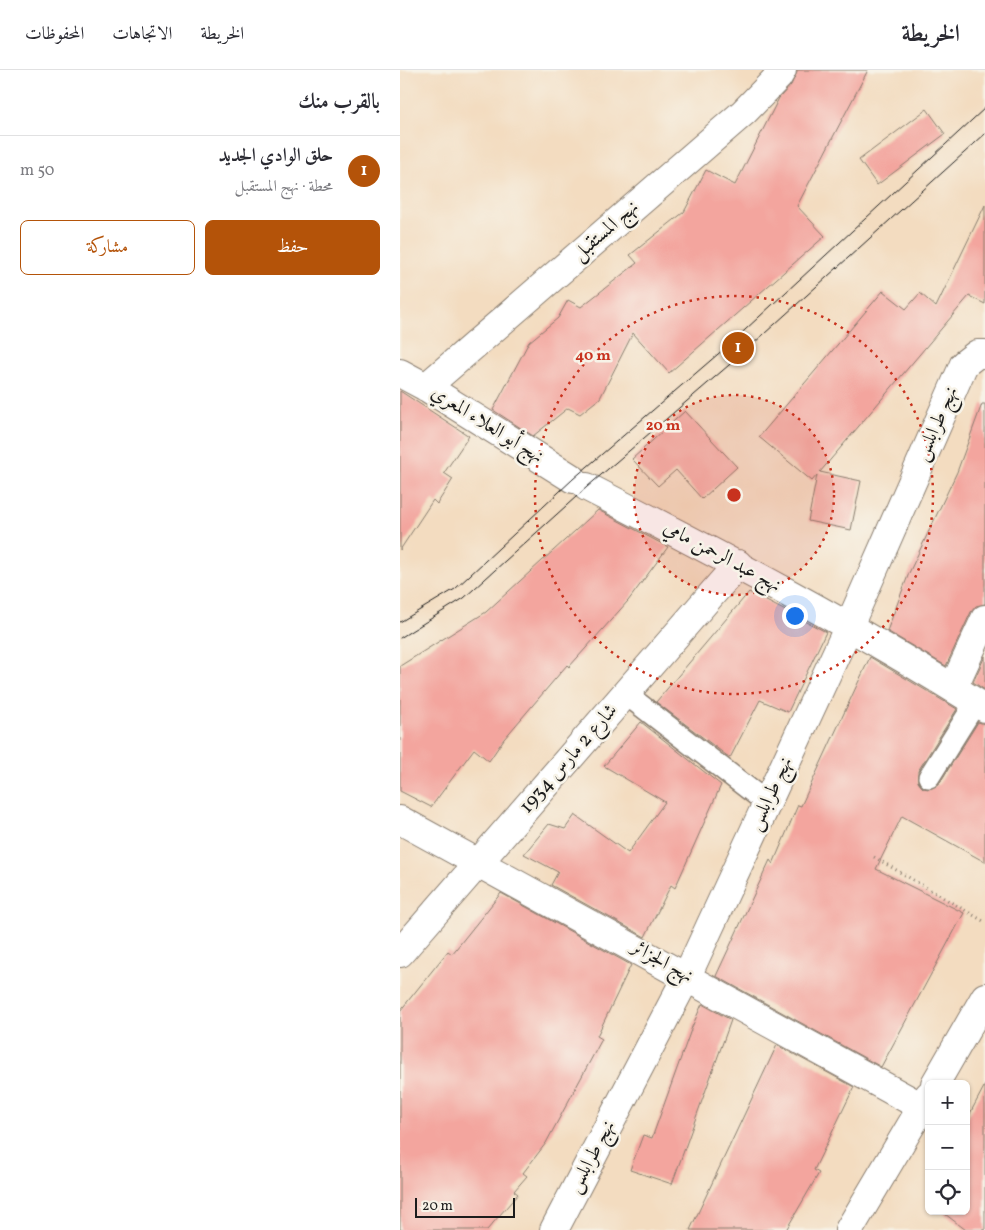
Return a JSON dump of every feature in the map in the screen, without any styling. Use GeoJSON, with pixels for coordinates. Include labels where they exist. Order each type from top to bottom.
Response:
{"type":"FeatureCollection","features":[{"type":"Feature","properties":{"kind":"street","name":"نهج المستقبل"},"geometry":{"type":"LineString","coordinates":[[426,387],[744,112],[778,77],[782,70]]}},
{"type":"Feature","properties":{"kind":"street","name":"نهج طرابلس"},"geometry":{"type":"LineString","coordinates":[[554,1230],[687,976],[850,626],[964,364],[981,354]]}},
{"type":"Feature","properties":{"kind":"street","name":"نهج أبو العلاء المعري"},"geometry":{"type":"LineString","coordinates":[[400,373],[426,387],[580,483]]}},
{"type":"Feature","properties":{"kind":"street","name":"نهج عبد الرحمن مامي"},"geometry":{"type":"LineString","coordinates":[[580,483],[738,564],[850,626],[980,705]]}},
{"type":"Feature","properties":{"kind":"street","name":"شارع 2 مارس 1934"},"geometry":{"type":"LineString","coordinates":[[400,953],[738,564]]}},
{"type":"Feature","properties":{"kind":"street"},"geometry":{"type":"LineString","coordinates":[[952,688],[985,619]]}},
{"type":"Feature","properties":{"kind":"street"},"geometry":{"type":"LineString","coordinates":[[626,694],[767,803]]}},
{"type":"Feature","properties":{"kind":"street"},"geometry":{"type":"LineString","coordinates":[[930,777],[980,705]]}},
{"type":"Feature","properties":{"kind":"street","name":"نهج الجزائر"},"geometry":{"type":"LineString","coordinates":[[400,820],[687,976],[925,1093]]}},
{"type":"Feature","properties":{"kind":"street"},"geometry":{"type":"LineString","coordinates":[[938,1080],[985,997]]}},
{"type":"Feature","properties":{"kind":"street"},"geometry":{"type":"LineString","coordinates":[[849,1230],[925,1102]]}},
{"type":"Feature","properties":{"kind":"path"},"geometry":{"type":"LineString","coordinates":[[874,857],[985,922]]}},
{"type":"Feature","properties":{"kind":"building"},"geometry":{"type":"Polygon","coordinates":[[[798,70],[868,70],[797,206],[825,236],[669,373],[633,333],[600,398],[580,414],[568,408],[533,436],[493,410],[529,342],[558,318],[568,300],[581,307],[637,263],[630,255],[684,212],[706,170],[735,185],[779,98],[791,85],[798,70]]]}},
{"type":"Feature","properties":{"kind":"building"},"geometry":{"type":"Polygon","coordinates":[[[927,109],[945,134],[877,185],[859,160],[927,109]]]}},
{"type":"Feature","properties":{"kind":"building"},"geometry":{"type":"Polygon","coordinates":[[[985,205],[985,304],[969,296],[820,472],[861,481],[851,530],[808,521],[817,475],[812,481],[759,437],[883,291],[906,309],[920,293],[936,307],[985,205]]]}},
{"type":"Feature","properties":{"kind":"building"},"geometry":{"type":"Polygon","coordinates":[[[400,391],[469,436],[444,473],[453,479],[437,504],[433,500],[400,550],[400,391]]]}},
{"type":"Feature","properties":{"kind":"building"},"geometry":{"type":"Polygon","coordinates":[[[982,404],[985,404],[985,604],[976,606],[971,612],[946,666],[887,631],[909,573],[957,472],[982,404]]]}},
{"type":"Feature","properties":{"kind":"building"},"geometry":{"type":"Polygon","coordinates":[[[685,411],[737,467],[702,499],[676,470],[658,486],[632,459],[685,411]]]}},
{"type":"Feature","properties":{"kind":"building"},"geometry":{"type":"Polygon","coordinates":[[[598,510],[668,547],[628,601],[569,667],[567,665],[504,739],[489,761],[474,749],[431,807],[400,791],[400,666],[486,612],[598,510]]]}},
{"type":"Feature","properties":{"kind":"building"},"geometry":{"type":"Polygon","coordinates":[[[749,592],[826,632],[788,712],[760,700],[730,758],[656,702],[749,592]]]}},
{"type":"Feature","properties":{"kind":"building"},"geometry":{"type":"Polygon","coordinates":[[[985,656],[985,690],[973,682],[985,656]]]}},
{"type":"Feature","properties":{"kind":"building"},"geometry":{"type":"Polygon","coordinates":[[[870,657],[957,709],[918,771],[918,782],[923,788],[929,789],[939,784],[978,722],[985,724],[985,862],[902,816],[876,869],[964,913],[881,1067],[716,976],[770,860],[773,864],[798,805],[801,806],[870,657]]]}},
{"type":"Feature","properties":{"kind":"building"},"geometry":{"type":"Polygon","coordinates":[[[641,722],[721,785],[675,888],[671,885],[645,937],[551,885],[558,872],[524,854],[549,824],[565,829],[575,815],[628,853],[665,802],[604,766],[641,722]]]}},
{"type":"Feature","properties":{"kind":"building"},"geometry":{"type":"Polygon","coordinates":[[[501,893],[631,965],[597,1036],[602,1039],[546,1143],[523,1173],[527,1176],[514,1191],[518,1194],[487,1230],[400,1230],[400,1011],[448,951],[452,954],[501,893]]]}},
{"type":"Feature","properties":{"kind":"building"},"geometry":{"type":"Polygon","coordinates":[[[702,1004],[731,1020],[672,1184],[630,1170],[643,1135],[652,1138],[702,1004]]]}},
{"type":"Feature","properties":{"kind":"building"},"geometry":{"type":"Polygon","coordinates":[[[777,1045],[854,1087],[814,1170],[819,1173],[786,1230],[690,1230],[777,1045]]]}},
{"type":"Feature","properties":{"kind":"building"},"geometry":{"type":"Polygon","coordinates":[[[985,1085],[985,1230],[966,1230],[946,1215],[970,1215],[970,1113],[985,1085]]]}},
{"type":"Feature","properties":{"kind":"tram line"},"geometry":{"type":"LineString","coordinates":[[400,622],[455,589],[573,479],[732,342],[985,108]]}},
{"type":"Feature","properties":{"kind":"tram line"},"geometry":{"type":"LineString","coordinates":[[400,638],[464,598],[587,487],[743,353],[985,134]]}},
{"type":"Feature","properties":{"kind":"place","name":"حلق الوادي الجديد"},"geometry":{"type":"Point","coordinates":[738,348]}}]}
